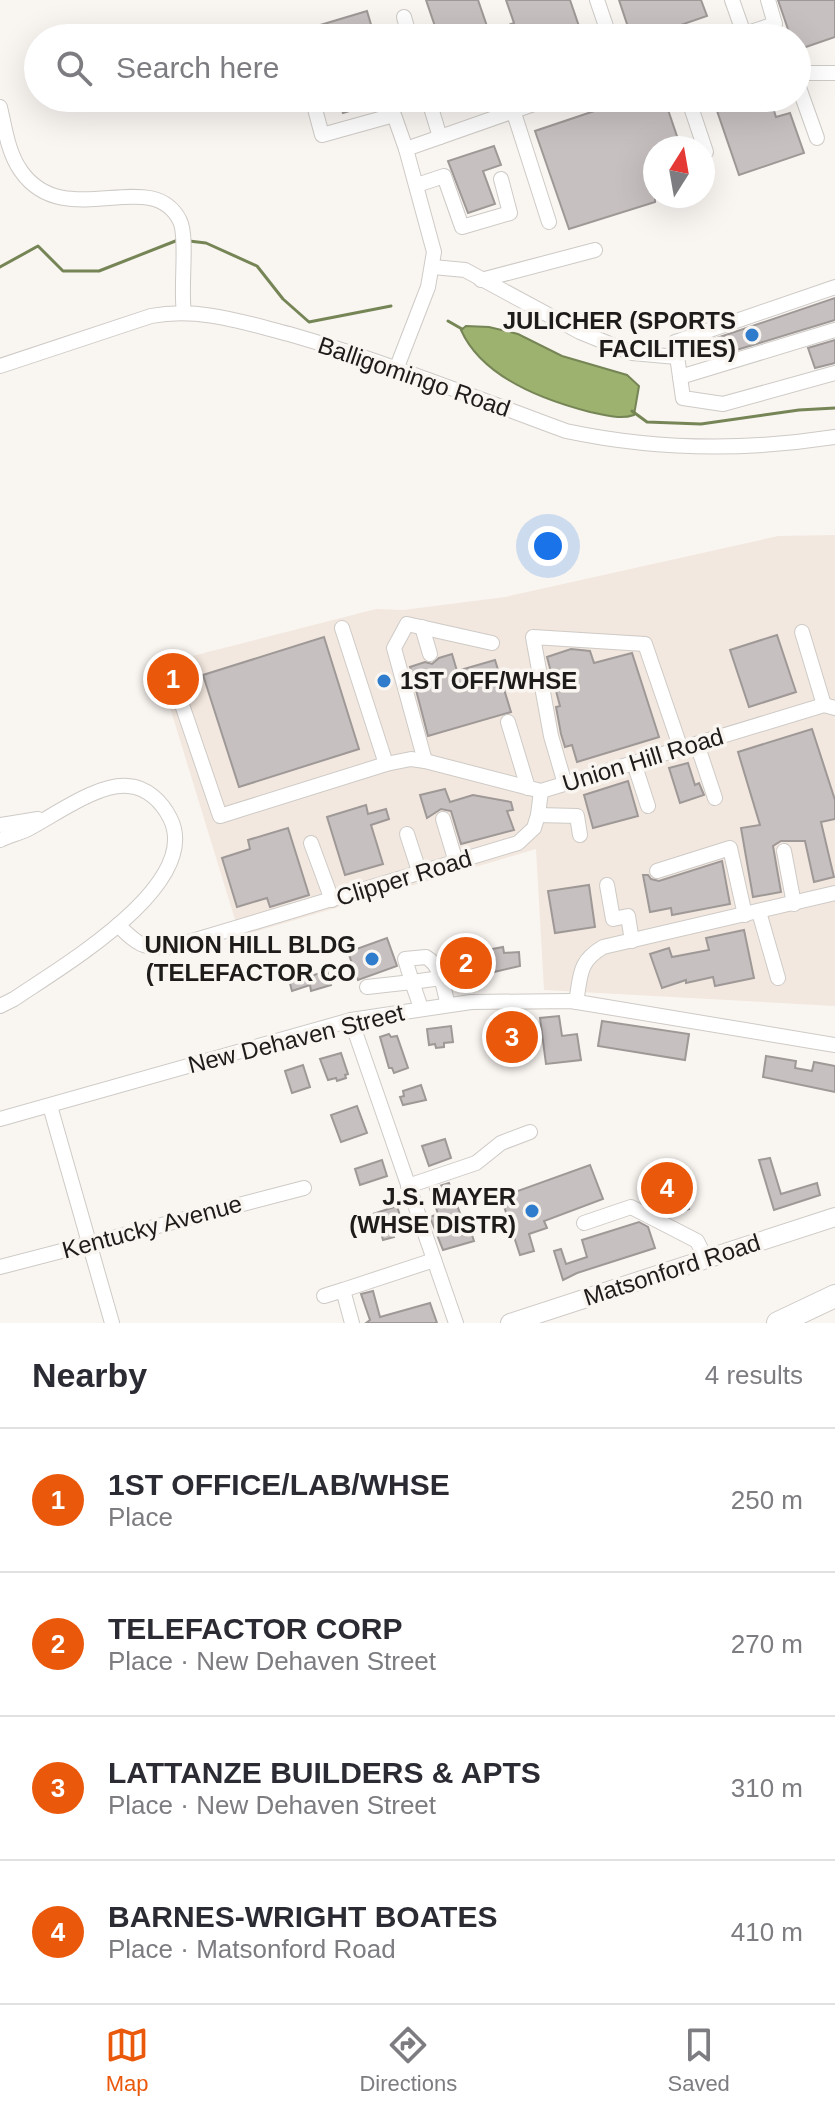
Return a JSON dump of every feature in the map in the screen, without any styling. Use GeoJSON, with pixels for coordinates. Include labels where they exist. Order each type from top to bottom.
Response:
{"type":"FeatureCollection","features":[{"type":"Feature","properties":{"kind":"highway"},"geometry":{"type":"LineString","coordinates":[[778,1323],[835,1296]]}},
{"type":"Feature","properties":{"kind":"highway"},"geometry":{"type":"LineString","coordinates":[[810,1323],[835,1309]]}},
{"type":"Feature","properties":{"kind":"main road","name":"Matsonford Road"},"geometry":{"type":"LineString","coordinates":[[510,1323],[835,1217]]}},
{"type":"Feature","properties":{"kind":"street"},"geometry":{"type":"LineString","coordinates":[[597,0],[605,24]]}},
{"type":"Feature","properties":{"kind":"street"},"geometry":{"type":"LineString","coordinates":[[732,0],[738,24]]}},
{"type":"Feature","properties":{"kind":"street"},"geometry":{"type":"LineString","coordinates":[[768,0],[775,24]]}},
{"type":"Feature","properties":{"kind":"street"},"geometry":{"type":"LineString","coordinates":[[404,17],[406,24]]}},
{"type":"Feature","properties":{"kind":"street"},"geometry":{"type":"LineString","coordinates":[[811,73],[835,73]]}},
{"type":"Feature","properties":{"kind":"street"},"geometry":{"type":"LineString","coordinates":[[0,107],[20,170],[47,194],[64,200],[82,201],[145,196],[167,205],[179,218],[183,230],[184,312]]}},
{"type":"Feature","properties":{"kind":"street"},"geometry":{"type":"LineString","coordinates":[[316,112],[322,135],[394,115],[406,149],[432,237],[433,267],[397,367]]}},
{"type":"Feature","properties":{"kind":"street"},"geometry":{"type":"LineString","coordinates":[[432,112],[440,137]]}},
{"type":"Feature","properties":{"kind":"street"},"geometry":{"type":"LineString","coordinates":[[406,149],[508,112]]}},
{"type":"Feature","properties":{"kind":"street"},"geometry":{"type":"LineString","coordinates":[[514,112],[549,222]]}},
{"type":"Feature","properties":{"kind":"street"},"geometry":{"type":"LineString","coordinates":[[693,112],[701,136]]}},
{"type":"Feature","properties":{"kind":"street"},"geometry":{"type":"LineString","coordinates":[[808,112],[817,138]]}},
{"type":"Feature","properties":{"kind":"street"},"geometry":{"type":"LineString","coordinates":[[417,185],[444,176],[462,227],[510,213],[501,179]]}},
{"type":"Feature","properties":{"kind":"street"},"geometry":{"type":"LineString","coordinates":[[481,280],[595,250]]}},
{"type":"Feature","properties":{"kind":"street"},"geometry":{"type":"LineString","coordinates":[[433,267],[465,270],[580,332],[632,353],[677,357]]}},
{"type":"Feature","properties":{"kind":"street"},"geometry":{"type":"LineString","coordinates":[[835,287],[675,342],[683,398],[723,404],[835,373]]}},
{"type":"Feature","properties":{"kind":"street","name":"Balligomingo Road"},"geometry":{"type":"LineString","coordinates":[[0,366],[151,316],[184,312],[219,315],[397,367],[566,431],[660,446],[744,447],[835,437]]}},
{"type":"Feature","properties":{"kind":"street"},"geometry":{"type":"LineString","coordinates":[[680,377],[835,330]]}},
{"type":"Feature","properties":{"kind":"street"},"geometry":{"type":"LineString","coordinates":[[425,761],[394,648],[407,624],[492,643]]}},
{"type":"Feature","properties":{"kind":"street"},"geometry":{"type":"LineString","coordinates":[[422,627],[430,654]]}},
{"type":"Feature","properties":{"kind":"street"},"geometry":{"type":"LineString","coordinates":[[342,628],[386,764]]}},
{"type":"Feature","properties":{"kind":"street"},"geometry":{"type":"LineString","coordinates":[[802,632],[830,707]]}},
{"type":"Feature","properties":{"kind":"street"},"geometry":{"type":"LineString","coordinates":[[565,784],[551,736],[533,637],[645,644],[681,749]]}},
{"type":"Feature","properties":{"kind":"street","name":"Union Hill Road"},"geometry":{"type":"LineString","coordinates":[[178,693],[220,816],[411,759],[534,790],[565,784],[830,707]]}},
{"type":"Feature","properties":{"kind":"street"},"geometry":{"type":"LineString","coordinates":[[508,722],[534,790],[538,815],[577,816],[580,835]]}},
{"type":"Feature","properties":{"kind":"street"},"geometry":{"type":"LineString","coordinates":[[697,744],[715,798]]}},
{"type":"Feature","properties":{"kind":"street"},"geometry":{"type":"LineString","coordinates":[[634,763],[648,806]]}},
{"type":"Feature","properties":{"kind":"street"},"geometry":{"type":"LineString","coordinates":[[0,840],[27,830],[99,792],[127,785],[142,790],[165,808],[172,823],[174,840],[172,857],[156,889],[118,925],[0,1006]]}},
{"type":"Feature","properties":{"kind":"street","name":"Clipper Road"},"geometry":{"type":"LineString","coordinates":[[118,925],[139,945],[154,949],[172,947],[518,843],[534,828],[538,815]]}},
{"type":"Feature","properties":{"kind":"street"},"geometry":{"type":"LineString","coordinates":[[0,825],[50,816]]}},
{"type":"Feature","properties":{"kind":"street"},"geometry":{"type":"LineString","coordinates":[[443,819],[456,862]]}},
{"type":"Feature","properties":{"kind":"street"},"geometry":{"type":"LineString","coordinates":[[407,834],[420,874]]}},
{"type":"Feature","properties":{"kind":"street"},"geometry":{"type":"LineString","coordinates":[[311,843],[332,900]]}},
{"type":"Feature","properties":{"kind":"street"},"geometry":{"type":"LineString","coordinates":[[657,871],[730,848],[778,978]]}},
{"type":"Feature","properties":{"kind":"street"},"geometry":{"type":"LineString","coordinates":[[784,851],[794,904]]}},
{"type":"Feature","properties":{"kind":"street"},"geometry":{"type":"LineString","coordinates":[[607,885],[613,919],[628,916],[632,941]]}},
{"type":"Feature","properties":{"kind":"street"},"geometry":{"type":"LineString","coordinates":[[576,1002],[583,964],[603,947],[835,893]]}},
{"type":"Feature","properties":{"kind":"street"},"geometry":{"type":"LineString","coordinates":[[421,1008],[405,959],[432,960],[441,978],[448,1005]]}},
{"type":"Feature","properties":{"kind":"street"},"geometry":{"type":"LineString","coordinates":[[367,987],[441,978]]}},
{"type":"Feature","properties":{"kind":"street","name":"New Dehaven Street"},"geometry":{"type":"LineString","coordinates":[[0,1119],[351,1020],[448,1005],[533,1000],[576,1002],[835,1045]]}},
{"type":"Feature","properties":{"kind":"street"},"geometry":{"type":"LineString","coordinates":[[351,1020],[456,1323]]}},
{"type":"Feature","properties":{"kind":"street"},"geometry":{"type":"LineString","coordinates":[[50,1106],[112,1323]]}},
{"type":"Feature","properties":{"kind":"street"},"geometry":{"type":"LineString","coordinates":[[408,1186],[476,1163],[501,1143],[530,1132]]}},
{"type":"Feature","properties":{"kind":"street","name":"Kentucky Avenue"},"geometry":{"type":"LineString","coordinates":[[0,1267],[304,1188]]}},
{"type":"Feature","properties":{"kind":"street"},"geometry":{"type":"LineString","coordinates":[[584,1223],[631,1207],[697,1241],[706,1259]]}},
{"type":"Feature","properties":{"kind":"street"},"geometry":{"type":"LineString","coordinates":[[324,1296],[434,1260]]}},
{"type":"Feature","properties":{"kind":"street"},"geometry":{"type":"LineString","coordinates":[[343,1290],[352,1323]]}},
{"type":"Feature","properties":{"kind":"shaded area"},"geometry":{"type":"Polygon","coordinates":[[[466,326],[489,327],[518,334],[562,356],[627,375],[639,386],[634,415],[618,417],[590,412],[553,401],[516,384],[483,361],[461,330],[466,326]]]}},
{"type":"Feature","properties":{"kind":"shaded area"},"geometry":{"type":"Polygon","coordinates":[[[835,535],[835,1006],[544,990],[536,849],[240,936],[157,665],[376,609],[403,610],[505,597],[778,536],[835,535]]]}},
{"type":"Feature","properties":{"kind":"building"},"geometry":{"type":"Polygon","coordinates":[[[426,0],[478,0],[486,24],[434,24],[426,0]]]}},
{"type":"Feature","properties":{"kind":"building"},"geometry":{"type":"Polygon","coordinates":[[[506,0],[570,0],[578,24],[511,24],[514,23],[506,0]]]}},
{"type":"Feature","properties":{"kind":"building"},"geometry":{"type":"Polygon","coordinates":[[[619,0],[701,0],[707,16],[684,24],[627,24],[619,0]]]}},
{"type":"Feature","properties":{"kind":"building"},"geometry":{"type":"Polygon","coordinates":[[[778,0],[835,0],[835,37],[811,45],[811,24],[786,24],[778,0]]]}},
{"type":"Feature","properties":{"kind":"building"},"geometry":{"type":"Polygon","coordinates":[[[367,11],[371,24],[324,24],[367,11]]]}},
{"type":"Feature","properties":{"kind":"building"},"geometry":{"type":"Polygon","coordinates":[[[591,112],[669,112],[677,136],[643,136],[643,206],[569,229],[535,131],[591,112]]]}},
{"type":"Feature","properties":{"kind":"building"},"geometry":{"type":"Polygon","coordinates":[[[717,112],[774,112],[776,117],[790,113],[804,153],[739,175],[717,112]]]}},
{"type":"Feature","properties":{"kind":"building"},"geometry":{"type":"Polygon","coordinates":[[[494,146],[501,165],[483,171],[495,204],[468,213],[448,161],[494,146]]]}},
{"type":"Feature","properties":{"kind":"building","name":"JULICHER (SPORTS FACILITIES)"},"geometry":{"type":"Polygon","coordinates":[[[835,298],[835,320],[710,358],[705,342],[835,298]]]}},
{"type":"Feature","properties":{"kind":"building"},"geometry":{"type":"Polygon","coordinates":[[[835,340],[835,363],[815,368],[808,348],[835,340]]]}},
{"type":"Feature","properties":{"kind":"building"},"geometry":{"type":"Polygon","coordinates":[[[777,635],[796,692],[749,707],[730,650],[777,635]]]}},
{"type":"Feature","properties":{"kind":"building"},"geometry":{"type":"Polygon","coordinates":[[[324,637],[359,749],[239,787],[203,675],[324,637]]]}},
{"type":"Feature","properties":{"kind":"building"},"geometry":{"type":"Polygon","coordinates":[[[571,649],[590,651],[594,663],[632,653],[659,737],[577,762],[572,745],[565,747],[561,734],[556,707],[560,706],[547,657],[571,649]]]}},
{"type":"Feature","properties":{"kind":"building"},"geometry":{"type":"Polygon","coordinates":[[[452,654],[457,671],[495,660],[511,712],[428,736],[410,667],[425,662],[432,664],[452,654]]]}},
{"type":"Feature","properties":{"kind":"building"},"geometry":{"type":"Polygon","coordinates":[[[812,729],[835,800],[835,819],[821,822],[834,877],[814,882],[805,841],[781,841],[773,846],[781,892],[753,897],[741,828],[760,825],[738,752],[812,729]]]}},
{"type":"Feature","properties":{"kind":"building"},"geometry":{"type":"Polygon","coordinates":[[[688,763],[695,785],[699,783],[704,795],[680,803],[669,768],[688,763]]]}},
{"type":"Feature","properties":{"kind":"building"},"geometry":{"type":"Polygon","coordinates":[[[628,781],[638,816],[593,828],[584,795],[628,781]]]}},
{"type":"Feature","properties":{"kind":"building"},"geometry":{"type":"Polygon","coordinates":[[[445,789],[450,802],[473,795],[511,802],[513,810],[507,811],[514,830],[461,844],[451,811],[441,809],[427,818],[420,795],[445,789]]]}},
{"type":"Feature","properties":{"kind":"building"},"geometry":{"type":"Polygon","coordinates":[[[366,805],[368,814],[386,809],[389,819],[371,825],[383,864],[345,875],[327,817],[366,805]]]}},
{"type":"Feature","properties":{"kind":"building"},"geometry":{"type":"Polygon","coordinates":[[[288,828],[309,895],[270,907],[267,898],[237,907],[222,858],[250,849],[248,840],[288,828]]]}},
{"type":"Feature","properties":{"kind":"building"},"geometry":{"type":"Polygon","coordinates":[[[722,861],[730,904],[672,915],[671,908],[650,912],[643,875],[659,881],[722,861]]]}},
{"type":"Feature","properties":{"kind":"building"},"geometry":{"type":"Polygon","coordinates":[[[589,885],[595,927],[555,933],[548,891],[589,885]]]}},
{"type":"Feature","properties":{"kind":"building"},"geometry":{"type":"Polygon","coordinates":[[[744,930],[754,978],[715,986],[713,977],[686,983],[686,980],[662,988],[650,954],[669,948],[672,957],[709,950],[706,938],[744,930]]]}},
{"type":"Feature","properties":{"kind":"building","name":"UNION HILL BLDG (TELEFACTOR CO"},"geometry":{"type":"Polygon","coordinates":[[[387,938],[397,966],[358,980],[348,952],[387,938]]]}},
{"type":"Feature","properties":{"kind":"building"},"geometry":{"type":"Polygon","coordinates":[[[503,947],[504,953],[519,952],[520,966],[494,972],[492,949],[503,947]]]}},
{"type":"Feature","properties":{"kind":"building"},"geometry":{"type":"Polygon","coordinates":[[[474,953],[477,969],[458,973],[454,957],[474,953]]]}},
{"type":"Feature","properties":{"kind":"building"},"geometry":{"type":"Polygon","coordinates":[[[327,971],[331,985],[311,991],[310,985],[292,991],[288,976],[302,972],[304,978],[327,971]]]}},
{"type":"Feature","properties":{"kind":"building"},"geometry":{"type":"Polygon","coordinates":[[[559,1016],[562,1036],[577,1034],[581,1060],[546,1064],[540,1018],[559,1016]]]}},
{"type":"Feature","properties":{"kind":"building"},"geometry":{"type":"Polygon","coordinates":[[[602,1021],[689,1034],[685,1060],[598,1046],[602,1021]]]}},
{"type":"Feature","properties":{"kind":"building"},"geometry":{"type":"Polygon","coordinates":[[[520,1025],[524,1045],[521,1046],[522,1051],[507,1059],[500,1029],[520,1025]]]}},
{"type":"Feature","properties":{"kind":"building"},"geometry":{"type":"Polygon","coordinates":[[[451,1026],[453,1042],[436,1048],[435,1044],[429,1045],[427,1029],[451,1026]]]}},
{"type":"Feature","properties":{"kind":"building"},"geometry":{"type":"Polygon","coordinates":[[[389,1034],[391,1037],[397,1036],[408,1068],[394,1073],[389,1068],[380,1037],[389,1034]]]}},
{"type":"Feature","properties":{"kind":"building"},"geometry":{"type":"Polygon","coordinates":[[[341,1053],[348,1074],[337,1081],[336,1078],[328,1080],[320,1059],[341,1053]]]}},
{"type":"Feature","properties":{"kind":"building"},"geometry":{"type":"Polygon","coordinates":[[[766,1056],[796,1061],[795,1068],[812,1071],[814,1062],[835,1066],[835,1092],[763,1077],[766,1056]]]}},
{"type":"Feature","properties":{"kind":"building"},"geometry":{"type":"Polygon","coordinates":[[[303,1065],[310,1087],[292,1093],[285,1071],[303,1065]]]}},
{"type":"Feature","properties":{"kind":"building"},"geometry":{"type":"Polygon","coordinates":[[[421,1085],[426,1100],[403,1105],[400,1097],[404,1096],[403,1091],[421,1085]]]}},
{"type":"Feature","properties":{"kind":"building"},"geometry":{"type":"Polygon","coordinates":[[[357,1106],[367,1133],[341,1142],[331,1115],[357,1106]]]}},
{"type":"Feature","properties":{"kind":"building"},"geometry":{"type":"Polygon","coordinates":[[[445,1139],[451,1158],[429,1166],[422,1146],[445,1139]]]}},
{"type":"Feature","properties":{"kind":"building"},"geometry":{"type":"Polygon","coordinates":[[[770,1158],[781,1194],[817,1183],[820,1195],[774,1210],[759,1160],[770,1158]]]}},
{"type":"Feature","properties":{"kind":"building"},"geometry":{"type":"Polygon","coordinates":[[[382,1160],[387,1176],[360,1185],[355,1169],[382,1160]]]}},
{"type":"Feature","properties":{"kind":"building","name":"J.S. MAYER (WHSE DISTR)"},"geometry":{"type":"Polygon","coordinates":[[[590,1165],[603,1199],[544,1221],[547,1228],[529,1234],[534,1251],[520,1255],[501,1197],[590,1165]]]}},
{"type":"Feature","properties":{"kind":"building"},"geometry":{"type":"Polygon","coordinates":[[[681,1167],[691,1199],[686,1200],[689,1209],[672,1214],[669,1205],[657,1209],[653,1207],[644,1178],[681,1167]]]}},
{"type":"Feature","properties":{"kind":"building"},"geometry":{"type":"Polygon","coordinates":[[[449,1183],[461,1216],[457,1217],[463,1235],[471,1232],[474,1241],[443,1250],[430,1217],[438,1214],[430,1189],[449,1183]]]}},
{"type":"Feature","properties":{"kind":"building"},"geometry":{"type":"Polygon","coordinates":[[[397,1206],[402,1222],[390,1225],[394,1237],[383,1240],[380,1229],[369,1232],[364,1217],[397,1206]]]}},
{"type":"Feature","properties":{"kind":"building"},"geometry":{"type":"Polygon","coordinates":[[[639,1222],[648,1227],[655,1248],[563,1280],[554,1251],[561,1249],[566,1264],[587,1257],[582,1240],[639,1222]]]}},
{"type":"Feature","properties":{"kind":"building"},"geometry":{"type":"Polygon","coordinates":[[[373,1291],[380,1317],[430,1303],[437,1323],[366,1323],[370,1320],[361,1294],[373,1291]]]}},
{"type":"Feature","properties":{"kind":"waterway"},"geometry":{"type":"LineString","coordinates":[[0,267],[38,246],[63,271],[99,271],[178,240]]}},
{"type":"Feature","properties":{"kind":"waterway"},"geometry":{"type":"LineString","coordinates":[[189,241],[206,243],[257,266],[283,299],[309,322],[391,306]]}},
{"type":"Feature","properties":{"kind":"waterway"},"geometry":{"type":"LineString","coordinates":[[448,321],[462,329]]}},
{"type":"Feature","properties":{"kind":"waterway"},"geometry":{"type":"LineString","coordinates":[[632,411],[647,422],[701,424],[835,408]]}},
{"type":"Feature","properties":{"kind":"place","name":"JULICHER (SPORTS FACILITIES)"},"geometry":{"type":"Point","coordinates":[752,335]}},
{"type":"Feature","properties":{"kind":"place","name":"1ST OFFICE/LAB/WHSE"},"geometry":{"type":"Point","coordinates":[173,679]}},
{"type":"Feature","properties":{"kind":"place","name":"1ST OFF/WHSE"},"geometry":{"type":"Point","coordinates":[384,681]}},
{"type":"Feature","properties":{"kind":"place","name":"UNION HILL BLDG (TELEFACTOR CO"},"geometry":{"type":"Point","coordinates":[372,959]}},
{"type":"Feature","properties":{"kind":"place","name":"TELEFACTOR CORP"},"geometry":{"type":"Point","coordinates":[466,963]}},
{"type":"Feature","properties":{"kind":"place","name":"LATTANZE BUILDERS & APTS"},"geometry":{"type":"Point","coordinates":[512,1037]}},
{"type":"Feature","properties":{"kind":"place","name":"BARNES-WRIGHT BOATES"},"geometry":{"type":"Point","coordinates":[667,1188]}},
{"type":"Feature","properties":{"kind":"place","name":"J.S. MAYER (WHSE DISTR)"},"geometry":{"type":"Point","coordinates":[532,1211]}}]}
